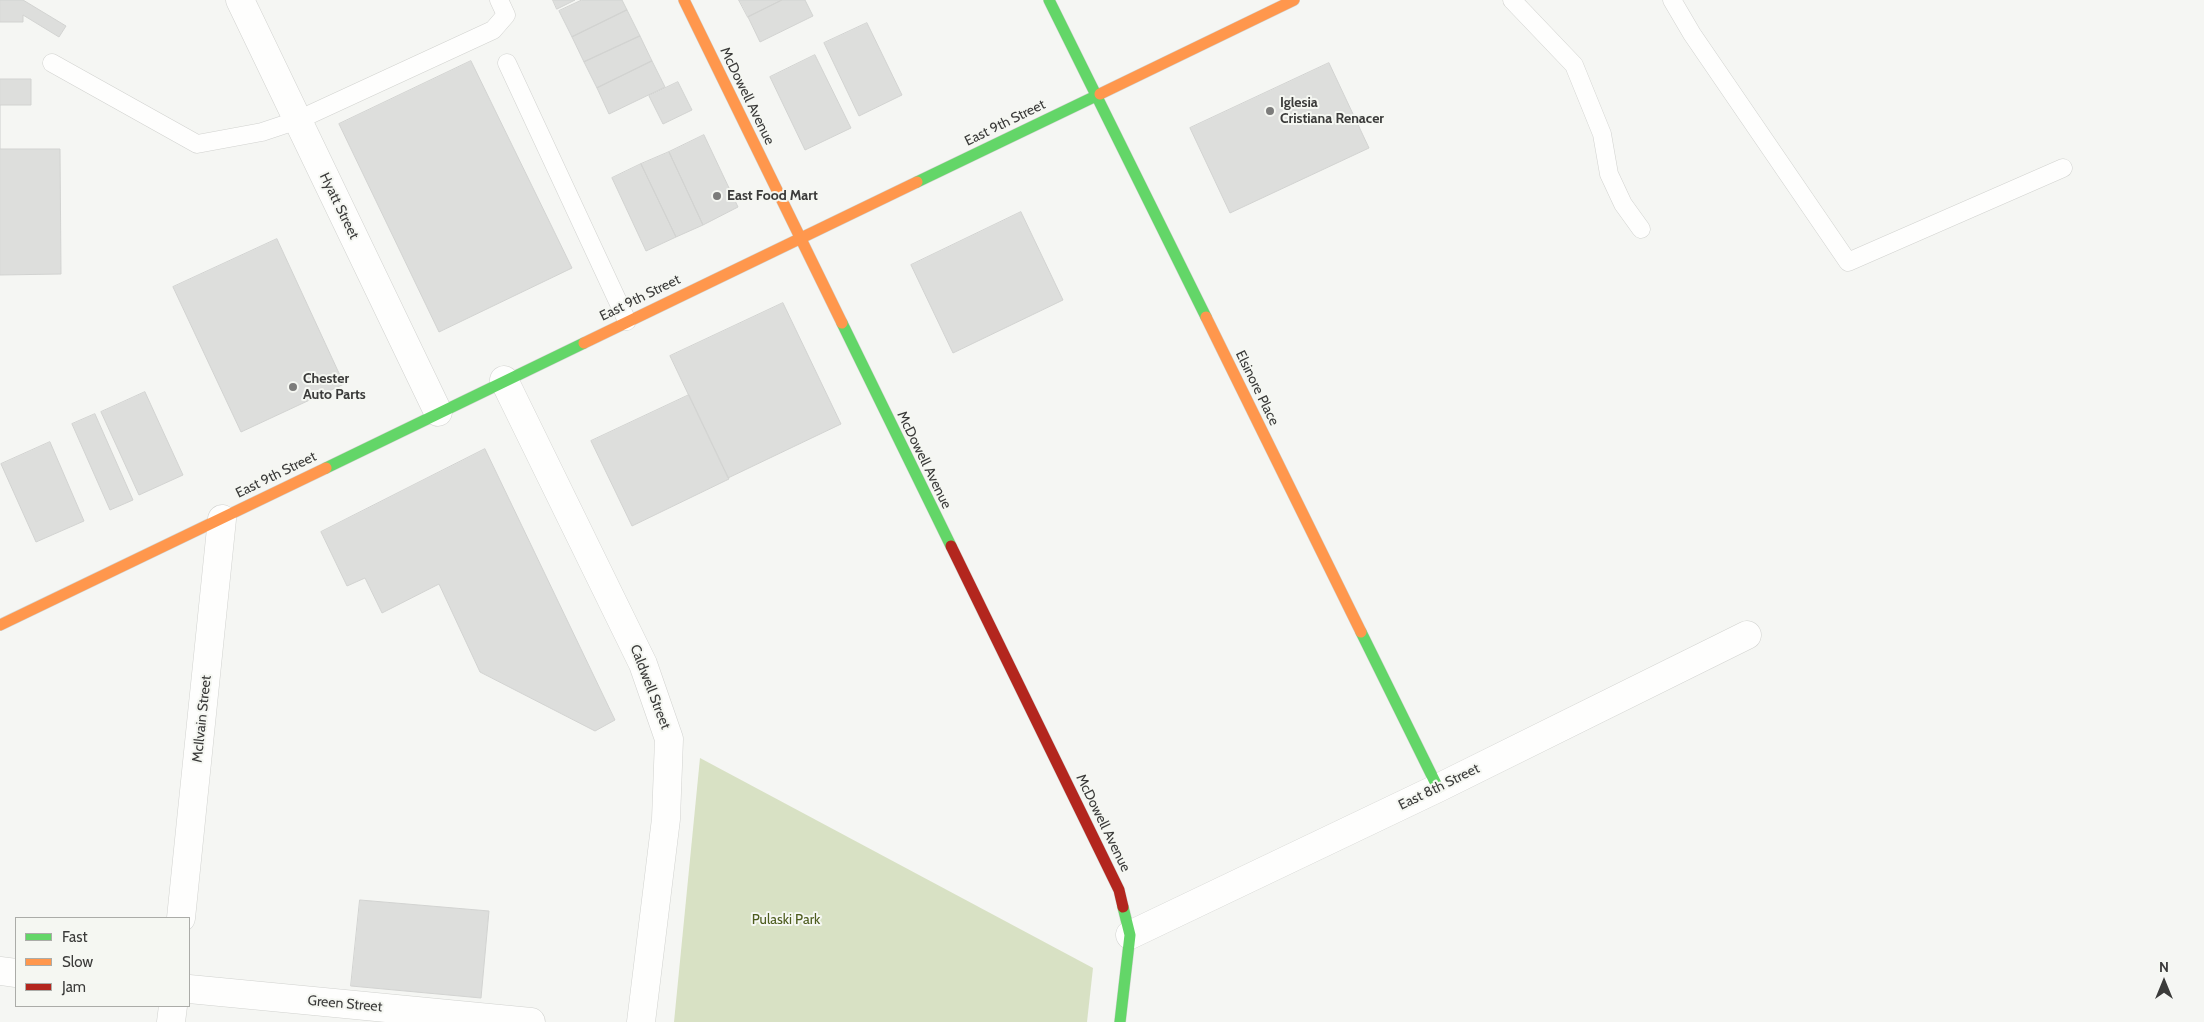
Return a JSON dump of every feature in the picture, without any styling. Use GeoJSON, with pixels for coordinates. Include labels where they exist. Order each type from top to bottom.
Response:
{"type":"FeatureCollection","features":[{"type":"Feature","properties":{"kind":"street","name":"Hyatt Street"},"geometry":{"type":"LineString","coordinates":[[240,0],[438,412]]}},
{"type":"Feature","properties":{"kind":"street","name":"McDowell Avenue"},"geometry":{"type":"LineString","coordinates":[[684,0],[1118,890],[1130,935]]}},
{"type":"Feature","properties":{"kind":"street","name":"Elsinore Place"},"geometry":{"type":"LineString","coordinates":[[1049,0],[1438,788]]}},
{"type":"Feature","properties":{"kind":"street","name":"East 9th Street"},"geometry":{"type":"LineString","coordinates":[[0,625],[1294,0]]}},
{"type":"Feature","properties":{"kind":"street","name":"Caldwell Street"},"geometry":{"type":"LineString","coordinates":[[504,380],[643,664],[669,739],[666,819],[641,1022]]}},
{"type":"Feature","properties":{"kind":"street","name":"McIlvain Street"},"geometry":{"type":"LineString","coordinates":[[181,917],[222,519]]}},
{"type":"Feature","properties":{"kind":"street","name":"East 8th Street"},"geometry":{"type":"LineString","coordinates":[[1130,935],[1438,788],[1747,635]]}},
{"type":"Feature","properties":{"kind":"street"},"geometry":{"type":"LineString","coordinates":[[1120,1022],[1130,935]]}},
{"type":"Feature","properties":{"kind":"street"},"geometry":{"type":"LineString","coordinates":[[0,971],[15,973]]}},
{"type":"Feature","properties":{"kind":"street","name":"Green Street"},"geometry":{"type":"LineString","coordinates":[[190,989],[531,1022]]}},
{"type":"Feature","properties":{"kind":"street"},"geometry":{"type":"LineString","coordinates":[[171,1022],[173,1007]]}},
{"type":"Feature","properties":{"kind":"lane"},"geometry":{"type":"LineString","coordinates":[[52,63],[197,144],[262,132],[298,120],[493,30],[506,15],[499,0]]}},
{"type":"Feature","properties":{"kind":"lane"},"geometry":{"type":"LineString","coordinates":[[1512,0],[1574,65],[1602,134],[1609,174],[1623,204],[1641,229]]}},
{"type":"Feature","properties":{"kind":"lane"},"geometry":{"type":"LineString","coordinates":[[1672,0],[1692,34],[1848,262],[2063,168]]}},
{"type":"Feature","properties":{"kind":"lane"},"geometry":{"type":"LineString","coordinates":[[507,63],[627,321]]}},
{"type":"Feature","properties":{"kind":"green space","name":"Pulaski Park"},"geometry":{"type":"Polygon","coordinates":[[[700,758],[1093,968],[1087,1022],[674,1022],[700,758]]]}},
{"type":"Feature","properties":{"kind":"building"},"geometry":{"type":"Polygon","coordinates":[[[0,0],[23,0],[66,26],[59,37],[23,15],[23,22],[0,22],[0,0]]]}},
{"type":"Feature","properties":{"kind":"building"},"geometry":{"type":"Polygon","coordinates":[[[553,0],[575,0],[557,9],[553,0]]]}},
{"type":"Feature","properties":{"kind":"building"},"geometry":{"type":"Polygon","coordinates":[[[582,0],[622,0],[627,10],[572,37],[559,11],[582,0]]]}},
{"type":"Feature","properties":{"kind":"building"},"geometry":{"type":"Polygon","coordinates":[[[739,0],[782,0],[748,17],[739,0]]]}},
{"type":"Feature","properties":{"kind":"building"},"geometry":{"type":"Polygon","coordinates":[[[782,0],[805,0],[813,16],[760,42],[748,17],[782,0]]]}},
{"type":"Feature","properties":{"kind":"building"},"geometry":{"type":"Polygon","coordinates":[[[627,10],[640,36],[584,62],[572,37],[627,10]]]}},
{"type":"Feature","properties":{"kind":"building"},"geometry":{"type":"Polygon","coordinates":[[[867,23],[902,95],[859,116],[824,43],[867,23]]]}},
{"type":"Feature","properties":{"kind":"building"},"geometry":{"type":"Polygon","coordinates":[[[640,36],[652,61],[597,88],[584,62],[640,36]]]}},
{"type":"Feature","properties":{"kind":"building"},"geometry":{"type":"Polygon","coordinates":[[[815,55],[851,128],[805,150],[770,77],[815,55]]]}},
{"type":"Feature","properties":{"kind":"building"},"geometry":{"type":"Polygon","coordinates":[[[471,61],[572,268],[439,332],[339,124],[471,61]]]}},
{"type":"Feature","properties":{"kind":"building"},"geometry":{"type":"Polygon","coordinates":[[[652,61],[665,87],[609,114],[597,88],[652,61]]]}},
{"type":"Feature","properties":{"kind":"building"},"geometry":{"type":"Polygon","coordinates":[[[1329,63],[1369,148],[1230,213],[1190,128],[1329,63]]]}},
{"type":"Feature","properties":{"kind":"building"},"geometry":{"type":"Polygon","coordinates":[[[0,79],[31,79],[31,105],[0,105],[0,79]]]}},
{"type":"Feature","properties":{"kind":"building"},"geometry":{"type":"Polygon","coordinates":[[[678,82],[692,110],[663,124],[649,96],[678,82]]]}},
{"type":"Feature","properties":{"kind":"building"},"geometry":{"type":"Polygon","coordinates":[[[704,135],[738,207],[703,225],[669,152],[704,135]]]}},
{"type":"Feature","properties":{"kind":"building"},"geometry":{"type":"Polygon","coordinates":[[[0,149],[60,149],[61,274],[0,275],[0,149]]]}},
{"type":"Feature","properties":{"kind":"building"},"geometry":{"type":"Polygon","coordinates":[[[669,152],[703,225],[676,237],[641,164],[669,152]]]}},
{"type":"Feature","properties":{"kind":"building"},"geometry":{"type":"Polygon","coordinates":[[[641,164],[676,237],[646,251],[612,178],[641,164]]]}},
{"type":"Feature","properties":{"kind":"building"},"geometry":{"type":"Polygon","coordinates":[[[1021,212],[1063,300],[953,353],[911,265],[1021,212]]]}},
{"type":"Feature","properties":{"kind":"building"},"geometry":{"type":"Polygon","coordinates":[[[277,239],[344,384],[241,432],[173,287],[277,239]]]}},
{"type":"Feature","properties":{"kind":"building"},"geometry":{"type":"Polygon","coordinates":[[[783,303],[841,424],[728,478],[670,356],[783,303]]]}},
{"type":"Feature","properties":{"kind":"building"},"geometry":{"type":"Polygon","coordinates":[[[145,392],[183,475],[139,495],[101,412],[145,392]]]}},
{"type":"Feature","properties":{"kind":"building"},"geometry":{"type":"Polygon","coordinates":[[[689,395],[729,479],[632,526],[591,441],[689,395]]]}},
{"type":"Feature","properties":{"kind":"building"},"geometry":{"type":"Polygon","coordinates":[[[95,414],[133,500],[110,510],[72,424],[95,414]]]}},
{"type":"Feature","properties":{"kind":"building"},"geometry":{"type":"Polygon","coordinates":[[[50,442],[84,521],[36,542],[1,464],[50,442]]]}},
{"type":"Feature","properties":{"kind":"building"},"geometry":{"type":"Polygon","coordinates":[[[485,449],[615,720],[595,731],[480,672],[439,584],[382,613],[365,578],[347,586],[321,532],[485,449]]]}},
{"type":"Feature","properties":{"kind":"building"},"geometry":{"type":"Polygon","coordinates":[[[360,900],[489,911],[481,998],[351,986],[360,900]]]}},
{"type":"Feature","properties":{"kind":"traffic: fast"},"geometry":{"type":"LineString","coordinates":[[1049,0],[1206,317]]}},
{"type":"Feature","properties":{"kind":"traffic: fast"},"geometry":{"type":"LineString","coordinates":[[917,182],[1100,94]]}},
{"type":"Feature","properties":{"kind":"traffic: fast"},"geometry":{"type":"LineString","coordinates":[[842,323],[951,546]]}},
{"type":"Feature","properties":{"kind":"traffic: fast"},"geometry":{"type":"LineString","coordinates":[[326,468],[584,343]]}},
{"type":"Feature","properties":{"kind":"traffic: fast"},"geometry":{"type":"LineString","coordinates":[[1361,632],[1438,788]]}},
{"type":"Feature","properties":{"kind":"traffic: fast"},"geometry":{"type":"LineString","coordinates":[[1120,1022],[1130,935],[1123,907]]}},
{"type":"Feature","properties":{"kind":"traffic: slow"},"geometry":{"type":"LineString","coordinates":[[684,0],[842,323]]}},
{"type":"Feature","properties":{"kind":"traffic: slow"},"geometry":{"type":"LineString","coordinates":[[1100,94],[1294,0]]}},
{"type":"Feature","properties":{"kind":"traffic: slow"},"geometry":{"type":"LineString","coordinates":[[584,343],[917,182]]}},
{"type":"Feature","properties":{"kind":"traffic: slow"},"geometry":{"type":"LineString","coordinates":[[1206,317],[1361,632]]}},
{"type":"Feature","properties":{"kind":"traffic: slow"},"geometry":{"type":"LineString","coordinates":[[0,625],[326,468]]}},
{"type":"Feature","properties":{"kind":"traffic: jam"},"geometry":{"type":"LineString","coordinates":[[951,546],[1119,890],[1123,907]]}},
{"type":"Feature","properties":{"kind":"place","name":"Iglesia Cristiana Renacer"},"geometry":{"type":"Point","coordinates":[1270,111]}},
{"type":"Feature","properties":{"kind":"place","name":"East Food Mart"},"geometry":{"type":"Point","coordinates":[717,196]}},
{"type":"Feature","properties":{"kind":"place","name":"Chester Auto Parts"},"geometry":{"type":"Point","coordinates":[293,387]}}]}
